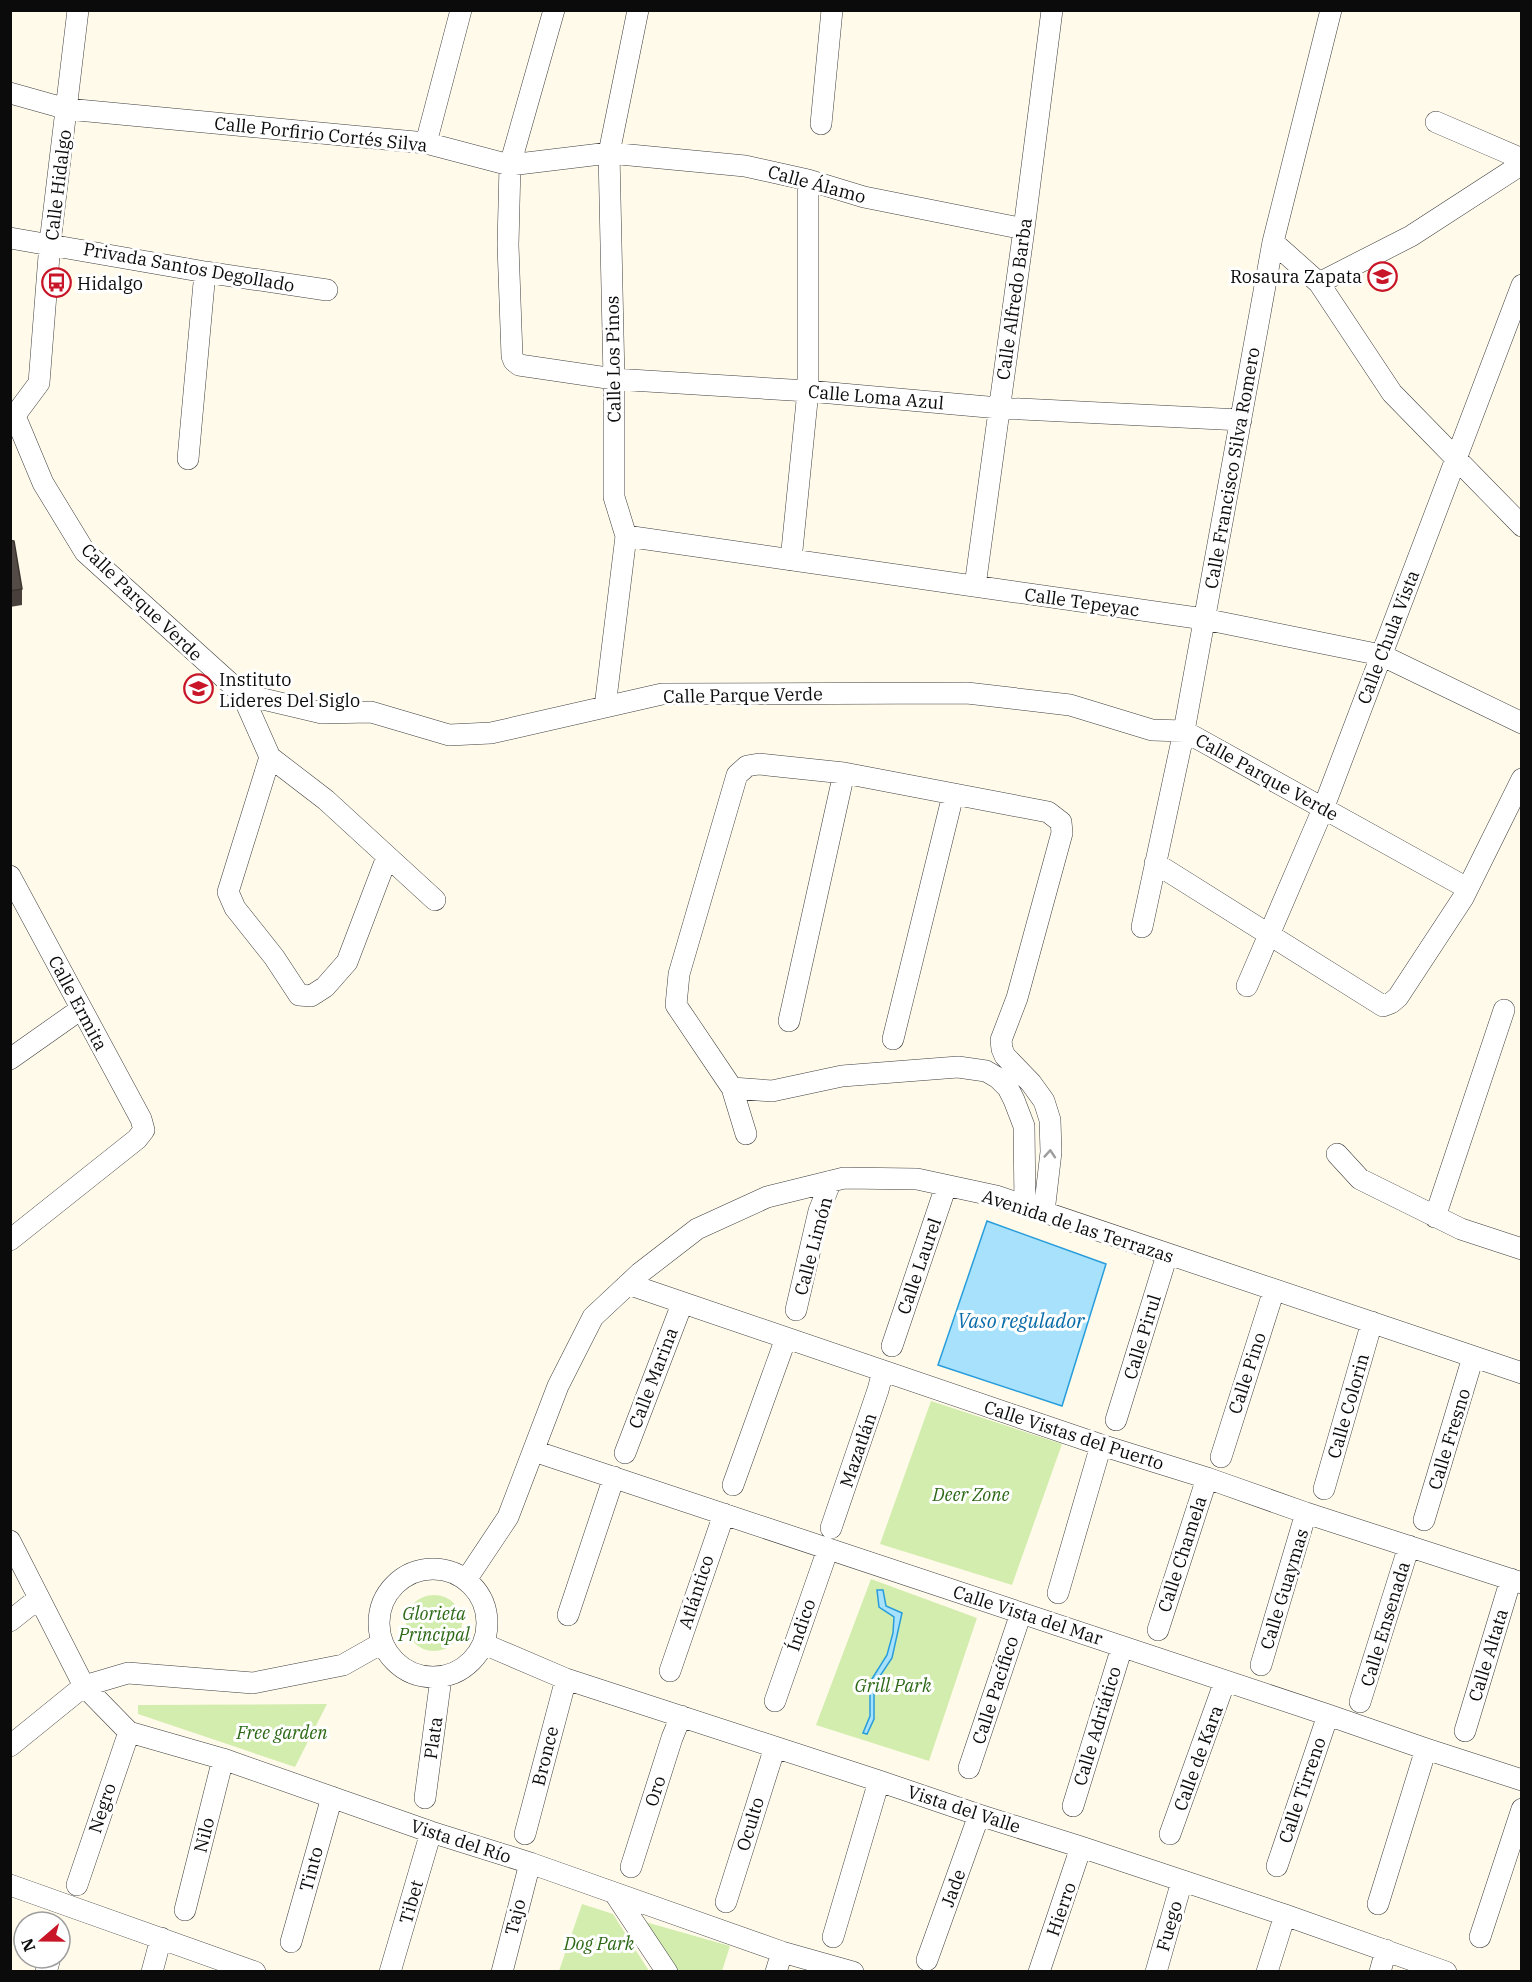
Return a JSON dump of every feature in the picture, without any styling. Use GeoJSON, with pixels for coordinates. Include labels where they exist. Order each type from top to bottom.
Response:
{"type":"FeatureCollection","features":[{"type":"Feature","properties":{"kind":"street","name":"Calle Hidalgo"},"geometry":{"type":"LineString","coordinates":[[13,419],[39,383],[50,243],[78,10]]}},
{"type":"Feature","properties":{"kind":"street"},"geometry":{"type":"LineString","coordinates":[[426,143],[461,10]]}},
{"type":"Feature","properties":{"kind":"street"},"geometry":{"type":"LineString","coordinates":[[510,165],[554,10]]}},
{"type":"Feature","properties":{"kind":"street","name":"Calle Los Pinos"},"geometry":{"type":"LineString","coordinates":[[605,707],[626,536],[614,497],[609,153],[638,10]]}},
{"type":"Feature","properties":{"kind":"street"},"geometry":{"type":"LineString","coordinates":[[821,124],[832,10]]}},
{"type":"Feature","properties":{"kind":"street","name":"Calle Alfredo Barba"},"geometry":{"type":"LineString","coordinates":[[975,586],[1052,10]]}},
{"type":"Feature","properties":{"kind":"street","name":"Calle Francisco Silva Romero"},"geometry":{"type":"LineString","coordinates":[[1142,927],[1184,731],[1273,242],[1331,10]]}},
{"type":"Feature","properties":{"kind":"street","name":"Calle Porfirio Cortés Silva"},"geometry":{"type":"LineString","coordinates":[[10,93],[67,109],[426,143],[510,165],[609,153]]}},
{"type":"Feature","properties":{"kind":"street"},"geometry":{"type":"LineString","coordinates":[[1436,122],[1521,159]]}},
{"type":"Feature","properties":{"kind":"street","name":"Calle Álamo"},"geometry":{"type":"LineString","coordinates":[[609,153],[745,166],[808,180],[864,197],[1024,229]]}},
{"type":"Feature","properties":{"kind":"street"},"geometry":{"type":"LineString","coordinates":[[1319,283],[1412,237],[1521,164]]}},
{"type":"Feature","properties":{"kind":"street","name":"Calle Loma Azul"},"geometry":{"type":"LineString","coordinates":[[510,165],[508,245],[512,356],[519,365],[614,379],[999,408],[1240,420]]}},
{"type":"Feature","properties":{"kind":"street"},"geometry":{"type":"LineString","coordinates":[[791,560],[808,392],[808,180]]}},
{"type":"Feature","properties":{"kind":"street","name":"Privada Santos Degollado"},"geometry":{"type":"LineString","coordinates":[[10,238],[50,243],[205,272],[327,290]]}},
{"type":"Feature","properties":{"kind":"street"},"geometry":{"type":"LineString","coordinates":[[1273,242],[1319,283],[1392,393],[1521,526]]}},
{"type":"Feature","properties":{"kind":"street"},"geometry":{"type":"LineString","coordinates":[[188,459],[205,272]]}},
{"type":"Feature","properties":{"kind":"street","name":"Calle Chula Vista"},"geometry":{"type":"LineString","coordinates":[[1247,986],[1323,809],[1521,285]]}},
{"type":"Feature","properties":{"kind":"street","name":"Calle Parque Verde"},"geometry":{"type":"LineString","coordinates":[[13,419],[43,483],[85,552],[242,694],[322,713],[371,712],[449,735],[490,733],[662,694],[967,693],[1070,705],[1152,730],[1184,731],[1467,888]]}},
{"type":"Feature","properties":{"kind":"street","name":"Calle Tepeyac"},"geometry":{"type":"LineString","coordinates":[[626,536],[1204,619],[1381,655],[1521,723]]}},
{"type":"Feature","properties":{"kind":"street"},"geometry":{"type":"LineString","coordinates":[[242,694],[270,758],[326,800],[435,900]]}},
{"type":"Feature","properties":{"kind":"street"},"geometry":{"type":"LineString","coordinates":[[270,758],[228,892],[235,908],[274,957],[299,995],[311,996],[325,987],[347,962],[387,857]]}},
{"type":"Feature","properties":{"kind":"street"},"geometry":{"type":"LineString","coordinates":[[746,1134],[732,1088],[676,1005],[679,974],[737,775],[747,766],[759,764],[844,773],[1048,812],[1061,822],[1062,833],[1017,998],[1001,1040],[1005,1056],[1031,1083],[1044,1101],[1050,1120],[1051,1152],[1034,1209]]}},
{"type":"Feature","properties":{"kind":"street"},"geometry":{"type":"LineString","coordinates":[[789,1021],[844,773]]}},
{"type":"Feature","properties":{"kind":"street"},"geometry":{"type":"LineString","coordinates":[[1155,863],[1383,1006],[1398,997],[1463,898],[1521,779]]}},
{"type":"Feature","properties":{"kind":"street"},"geometry":{"type":"LineString","coordinates":[[893,1039],[953,795]]}},
{"type":"Feature","properties":{"kind":"street","name":"Calle Ermita"},"geometry":{"type":"LineString","coordinates":[[10,1240],[137,1139],[144,1130],[141,1119],[12,882]]}},
{"type":"Feature","properties":{"kind":"street"},"geometry":{"type":"LineString","coordinates":[[10,1059],[81,1009]]}},
{"type":"Feature","properties":{"kind":"street"},"geometry":{"type":"LineString","coordinates":[[1435,1217],[1504,1010]]}},
{"type":"Feature","properties":{"kind":"street"},"geometry":{"type":"LineString","coordinates":[[732,1088],[772,1091],[842,1076],[958,1067],[986,1071],[998,1077],[1008,1088],[1024,1126],[1034,1209]]}},
{"type":"Feature","properties":{"kind":"street"},"geometry":{"type":"LineString","coordinates":[[1337,1154],[1360,1179],[1461,1229],[1521,1249]]}},
{"type":"Feature","properties":{"kind":"street","name":"Avenida de las Terrazas"},"geometry":{"type":"LineString","coordinates":[[466,1580],[508,1516],[558,1386],[593,1317],[628,1284],[697,1229],[768,1197],[844,1178],[917,1179],[996,1196],[1521,1373]]}},
{"type":"Feature","properties":{"kind":"street","name":"Calle Limón"},"geometry":{"type":"LineString","coordinates":[[796,1310],[819,1211],[831,1181]]}},
{"type":"Feature","properties":{"kind":"street","name":"Calle Laurel"},"geometry":{"type":"LineString","coordinates":[[892,1346],[946,1186]]}},
{"type":"Feature","properties":{"kind":"street","name":"Calle Pirul"},"geometry":{"type":"LineString","coordinates":[[1116,1420],[1167,1255]]}},
{"type":"Feature","properties":{"kind":"street","name":"Calle Vistas del Puerto"},"geometry":{"type":"LineString","coordinates":[[628,1284],[1101,1445],[1516,1581]]}},
{"type":"Feature","properties":{"kind":"street","name":"Calle Pino"},"geometry":{"type":"LineString","coordinates":[[1221,1458],[1274,1290]]}},
{"type":"Feature","properties":{"kind":"street","name":"Calle Marina"},"geometry":{"type":"LineString","coordinates":[[625,1453],[682,1304]]}},
{"type":"Feature","properties":{"kind":"street","name":"Calle Colorin"},"geometry":{"type":"LineString","coordinates":[[1324,1489],[1372,1322]]}},
{"type":"Feature","properties":{"kind":"street"},"geometry":{"type":"LineString","coordinates":[[733,1485],[786,1338]]}},
{"type":"Feature","properties":{"kind":"street","name":"Calle Fresno"},"geometry":{"type":"LineString","coordinates":[[1424,1520],[1473,1357]]}},
{"type":"Feature","properties":{"kind":"street","name":"Mazatlán"},"geometry":{"type":"LineString","coordinates":[[829,1538],[883,1371]]}},
{"type":"Feature","properties":{"kind":"street"},"geometry":{"type":"LineString","coordinates":[[1058,1593],[1101,1445]]}},
{"type":"Feature","properties":{"kind":"street","name":"Calle Vista del Mar"},"geometry":{"type":"LineString","coordinates":[[534,1451],[724,1514],[829,1538],[1021,1613],[1521,1780]]}},
{"type":"Feature","properties":{"kind":"street"},"geometry":{"type":"LineString","coordinates":[[568,1615],[614,1477]]}},
{"type":"Feature","properties":{"kind":"street","name":"Calle Chamela"},"geometry":{"type":"LineString","coordinates":[[1158,1630],[1207,1478]]}},
{"type":"Feature","properties":{"kind":"street","name":"Calle Guaymas"},"geometry":{"type":"LineString","coordinates":[[1261,1665],[1306,1513]]}},
{"type":"Feature","properties":{"kind":"street","name":"Atlántico"},"geometry":{"type":"LineString","coordinates":[[670,1671],[724,1514]]}},
{"type":"Feature","properties":{"kind":"street","name":"Índico"},"geometry":{"type":"LineString","coordinates":[[775,1701],[829,1538]]}},
{"type":"Feature","properties":{"kind":"street","name":"Vista del Río"},"geometry":{"type":"LineString","coordinates":[[10,1541],[84,1686],[129,1732],[223,1759],[431,1832],[530,1863],[615,1894],[779,1962],[853,1971]]}},
{"type":"Feature","properties":{"kind":"street","name":"Calle Ensenada"},"geometry":{"type":"LineString","coordinates":[[1360,1702],[1409,1546]]}},
{"type":"Feature","properties":{"kind":"street"},"geometry":{"type":"LineString","coordinates":[[433,1569],[450,1571],[466,1580],[478,1592],[485,1609],[487,1626],[483,1644],[474,1660],[459,1671],[441,1678],[423,1677],[405,1671],[391,1659],[382,1643],[378,1625],[380,1608],[388,1592],[400,1579],[416,1571],[433,1569]]}},
{"type":"Feature","properties":{"kind":"street","name":"Calle Altata"},"geometry":{"type":"LineString","coordinates":[[1465,1731],[1516,1581]]}},
{"type":"Feature","properties":{"kind":"street"},"geometry":{"type":"LineString","coordinates":[[10,1621],[39,1598]]}},
{"type":"Feature","properties":{"kind":"street","name":"Calle Pacífico"},"geometry":{"type":"LineString","coordinates":[[969,1768],[1021,1613]]}},
{"type":"Feature","properties":{"kind":"street"},"geometry":{"type":"LineString","coordinates":[[10,1746],[84,1686],[128,1673],[253,1683],[343,1665],[382,1643]]}},
{"type":"Feature","properties":{"kind":"street","name":"Vista del Valle"},"geometry":{"type":"LineString","coordinates":[[483,1644],[566,1679],[1081,1847],[1446,1971]]}},
{"type":"Feature","properties":{"kind":"street","name":"Calle Adriático"},"geometry":{"type":"LineString","coordinates":[[1072,1806],[1122,1647]]}},
{"type":"Feature","properties":{"kind":"street","name":"Plata"},"geometry":{"type":"LineString","coordinates":[[425,1798],[441,1678]]}},
{"type":"Feature","properties":{"kind":"street","name":"Bronce"},"geometry":{"type":"LineString","coordinates":[[525,1834],[566,1679]]}},
{"type":"Feature","properties":{"kind":"street","name":"Calle de Kara"},"geometry":{"type":"LineString","coordinates":[[1170,1834],[1225,1681]]}},
{"type":"Feature","properties":{"kind":"street","name":"Calle Tirreno"},"geometry":{"type":"LineString","coordinates":[[1277,1866],[1328,1715]]}},
{"type":"Feature","properties":{"kind":"street","name":"Oro"},"geometry":{"type":"LineString","coordinates":[[631,1867],[681,1716]]}},
{"type":"Feature","properties":{"kind":"street","name":"Negro"},"geometry":{"type":"LineString","coordinates":[[77,1885],[129,1732]]}},
{"type":"Feature","properties":{"kind":"street","name":"Oculto"},"geometry":{"type":"LineString","coordinates":[[726,1902],[775,1747]]}},
{"type":"Feature","properties":{"kind":"street"},"geometry":{"type":"LineString","coordinates":[[1378,1904],[1426,1749]]}},
{"type":"Feature","properties":{"kind":"street","name":"Nilo"},"geometry":{"type":"LineString","coordinates":[[185,1910],[223,1759]]}},
{"type":"Feature","properties":{"kind":"street"},"geometry":{"type":"LineString","coordinates":[[833,1937],[879,1781]]}},
{"type":"Feature","properties":{"kind":"street","name":"Tinto"},"geometry":{"type":"LineString","coordinates":[[291,1942],[332,1797]]}},
{"type":"Feature","properties":{"kind":"street"},"geometry":{"type":"LineString","coordinates":[[1480,1937],[1521,1809]]}},
{"type":"Feature","properties":{"kind":"street","name":"Jade"},"geometry":{"type":"LineString","coordinates":[[927,1960],[979,1815]]}},
{"type":"Feature","properties":{"kind":"street","name":"Tibet"},"geometry":{"type":"LineString","coordinates":[[390,1971],[431,1832]]}},
{"type":"Feature","properties":{"kind":"street","name":"Hierro"},"geometry":{"type":"LineString","coordinates":[[1039,1971],[1081,1847]]}},
{"type":"Feature","properties":{"kind":"street","name":"Tajo"},"geometry":{"type":"LineString","coordinates":[[501,1971],[530,1863]]}},
{"type":"Feature","properties":{"kind":"street","name":"Fuego"},"geometry":{"type":"LineString","coordinates":[[1155,1971],[1182,1881]]}},
{"type":"Feature","properties":{"kind":"street"},"geometry":{"type":"LineString","coordinates":[[10,1885],[56,1910]]}},
{"type":"Feature","properties":{"kind":"street"},"geometry":{"type":"LineString","coordinates":[[615,1894],[667,1971]]}},
{"type":"Feature","properties":{"kind":"street"},"geometry":{"type":"LineString","coordinates":[[1267,1971],[1285,1915]]}},
{"type":"Feature","properties":{"kind":"street"},"geometry":{"type":"LineString","coordinates":[[72,1916],[161,1938],[255,1971]]}},
{"type":"Feature","properties":{"kind":"street"},"geometry":{"type":"LineString","coordinates":[[152,1971],[161,1938]]}},
{"type":"Feature","properties":{"kind":"street"},"geometry":{"type":"LineString","coordinates":[[1380,1971],[1386,1950]]}},
{"type":"Feature","properties":{"kind":"green space","name":"Deer Zone"},"geometry":{"type":"Polygon","coordinates":[[[931,1401],[1062,1444],[1012,1585],[880,1544],[931,1401]]]}},
{"type":"Feature","properties":{"kind":"green space","name":"Grill Park"},"geometry":{"type":"Polygon","coordinates":[[[871,1579],[977,1618],[929,1761],[816,1725],[871,1579]]]}},
{"type":"Feature","properties":{"kind":"green space","name":"Glorieta Principal"},"geometry":{"type":"Polygon","coordinates":[[[428,1595],[440,1595],[450,1599],[458,1607],[462,1623],[458,1639],[450,1647],[440,1651],[428,1651],[418,1647],[410,1639],[406,1629],[406,1617],[410,1607],[418,1599],[428,1595]]]}},
{"type":"Feature","properties":{"kind":"green space","name":"Free garden"},"geometry":{"type":"Polygon","coordinates":[[[327,1704],[295,1767],[138,1714],[138,1705],[327,1704]]]}},
{"type":"Feature","properties":{"kind":"green space","name":"Dog Park"},"geometry":{"type":"Polygon","coordinates":[[[582,1904],[613,1914],[649,1971],[559,1971],[582,1904]]]}},
{"type":"Feature","properties":{"kind":"green space"},"geometry":{"type":"Polygon","coordinates":[[[642,1921],[730,1946],[722,1971],[678,1971],[642,1921]]]}},
{"type":"Feature","properties":{"kind":"water","name":"Vaso regulador"},"geometry":{"type":"Polygon","coordinates":[[[987,1221],[1106,1264],[1062,1406],[938,1365],[987,1221]]]}},
{"type":"Feature","properties":{"kind":"water"},"geometry":{"type":"Polygon","coordinates":[[[877,1590],[883,1590],[886,1606],[902,1613],[892,1658],[874,1685],[874,1719],[867,1734],[863,1733],[870,1716],[870,1682],[887,1655],[893,1633],[894,1617],[879,1607],[877,1590]]]}},
{"type":"Feature","properties":{"kind":"building"},"geometry":{"type":"Polygon","coordinates":[[[10,540],[14,541],[22,589],[10,591],[10,540]]]}},
{"type":"Feature","properties":{"kind":"place","name":"Rosaura Zapata"},"geometry":{"type":"Point","coordinates":[1383,276]}},
{"type":"Feature","properties":{"kind":"place","name":"Hidalgo"},"geometry":{"type":"Point","coordinates":[56,283]}},
{"type":"Feature","properties":{"kind":"place","name":"Instituto Lideres Del Siglo"},"geometry":{"type":"Point","coordinates":[198,689]}}]}
